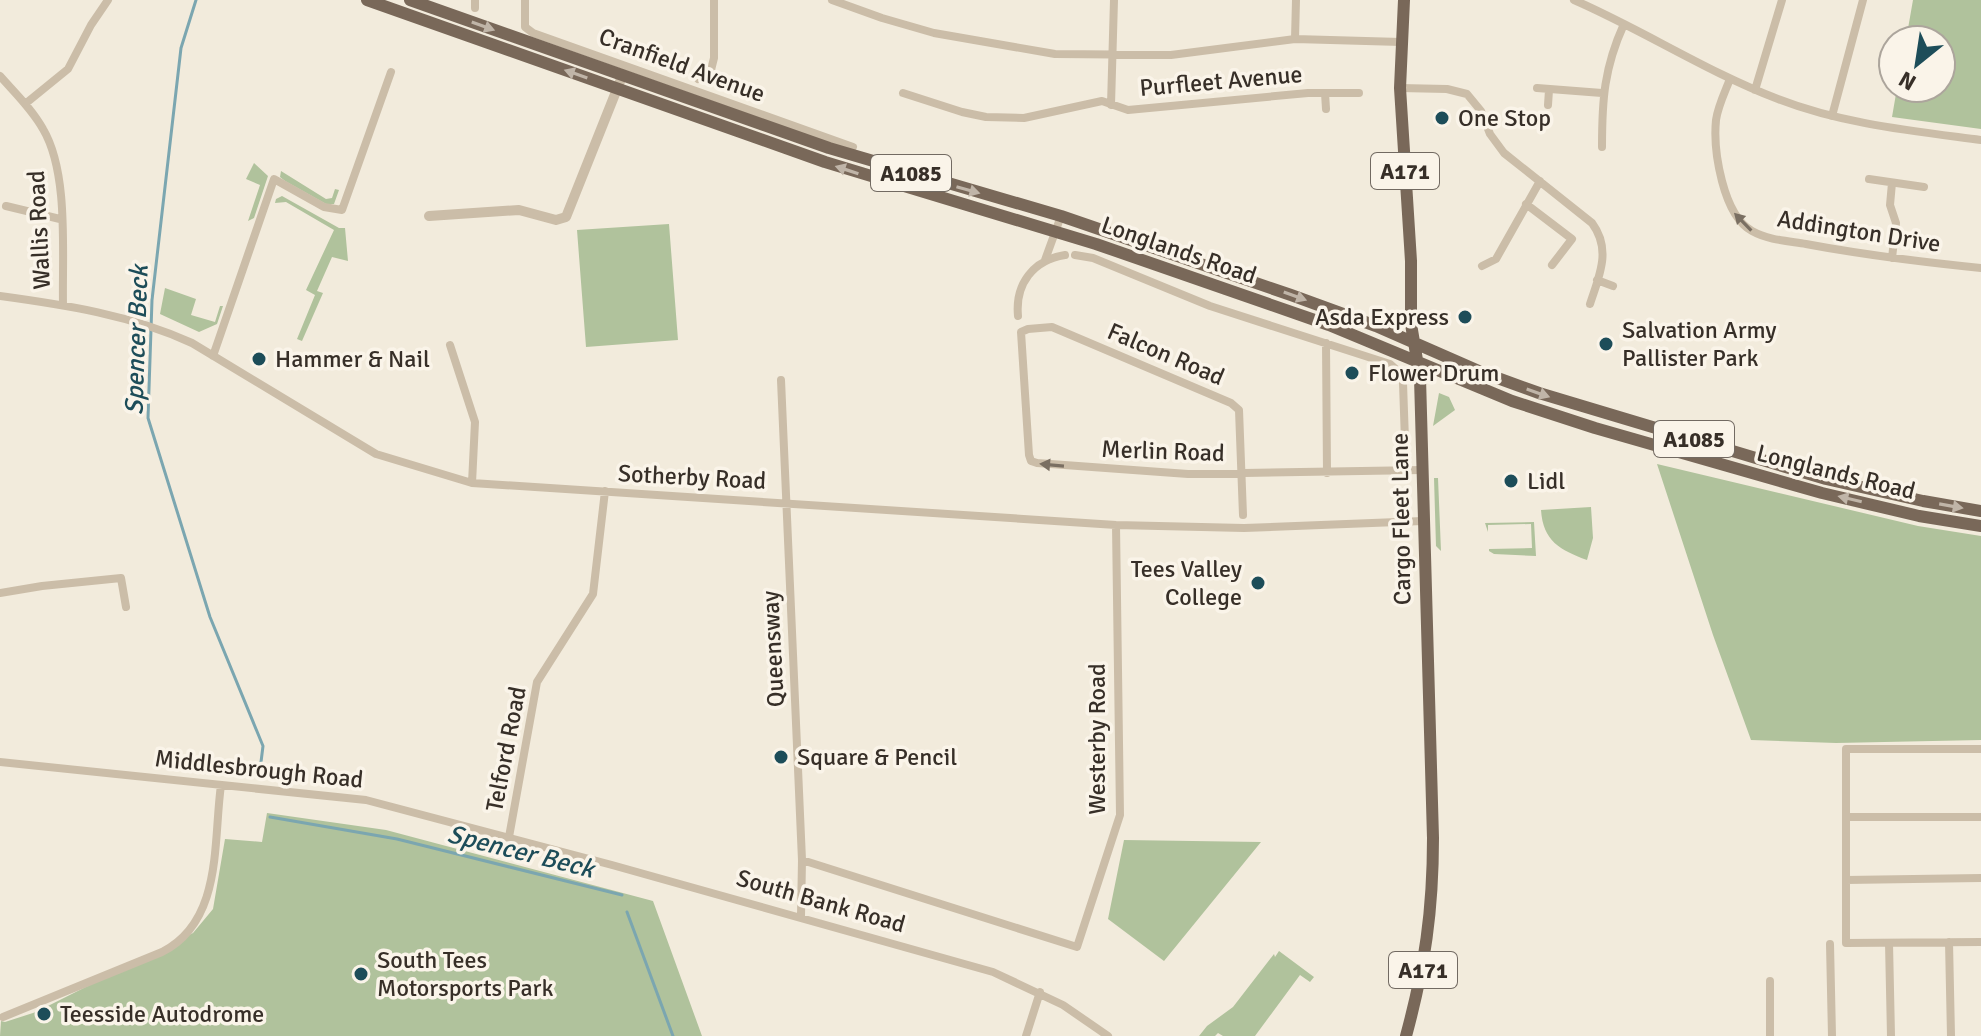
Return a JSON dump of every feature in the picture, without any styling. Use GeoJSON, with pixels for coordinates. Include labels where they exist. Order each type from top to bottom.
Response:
{"type":"FeatureCollection","features":[{"type":"Feature","properties":{"kind":"main road","name":"Longlands Road"},"geometry":{"type":"LineString","coordinates":[[367,0],[839,167],[1329,325],[1512,401],[1822,493],[1919,516],[1981,526]]}},
{"type":"Feature","properties":{"kind":"main road","name":"Longlands Road"},"geometry":{"type":"LineString","coordinates":[[410,0],[829,148],[1061,216],[1291,295],[1539,393],[1826,479],[1981,511]]}},
{"type":"Feature","properties":{"kind":"main road","name":"Cargo Fleet Lane"},"geometry":{"type":"LineString","coordinates":[[1404,0],[1400,88],[1414,342],[1420,378],[1433,891],[1424,964],[1406,1036]]}},
{"type":"Feature","properties":{"kind":"street"},"geometry":{"type":"LineString","coordinates":[[25,104],[68,69],[108,0]]}},
{"type":"Feature","properties":{"kind":"street","name":"Cranfield Avenue"},"geometry":{"type":"LineString","coordinates":[[525,0],[525,27],[533,33],[853,147]]}},
{"type":"Feature","properties":{"kind":"street"},"geometry":{"type":"LineString","coordinates":[[698,79],[711,70],[714,58],[714,0]]}},
{"type":"Feature","properties":{"kind":"street"},"geometry":{"type":"LineString","coordinates":[[832,0],[907,26],[965,40],[1055,54],[1171,55],[1295,39],[1401,42]]}},
{"type":"Feature","properties":{"kind":"street"},"geometry":{"type":"LineString","coordinates":[[1111,105],[1114,0]]}},
{"type":"Feature","properties":{"kind":"street"},"geometry":{"type":"LineString","coordinates":[[1295,39],[1296,0]]}},
{"type":"Feature","properties":{"kind":"street"},"geometry":{"type":"LineString","coordinates":[[1574,0],[1755,90],[1832,116],[1981,140]]}},
{"type":"Feature","properties":{"kind":"street"},"geometry":{"type":"LineString","coordinates":[[1597,10],[1602,0]]}},
{"type":"Feature","properties":{"kind":"street"},"geometry":{"type":"LineString","coordinates":[[1755,90],[1782,0]]}},
{"type":"Feature","properties":{"kind":"street"},"geometry":{"type":"LineString","coordinates":[[1832,116],[1863,0]]}},
{"type":"Feature","properties":{"kind":"street"},"geometry":{"type":"LineString","coordinates":[[1602,147],[1602,93],[1610,57],[1624,24]]}},
{"type":"Feature","properties":{"kind":"street"},"geometry":{"type":"LineString","coordinates":[[711,70],[720,84]]}},
{"type":"Feature","properties":{"kind":"street"},"geometry":{"type":"LineString","coordinates":[[213,356],[274,179],[324,207],[342,210],[391,72]]}},
{"type":"Feature","properties":{"kind":"street"},"geometry":{"type":"LineString","coordinates":[[429,216],[519,210],[556,220],[566,217],[623,74]]}},
{"type":"Feature","properties":{"kind":"street","name":"Wallis Road"},"geometry":{"type":"LineString","coordinates":[[0,76],[43,129],[55,156],[61,184],[63,305]]}},
{"type":"Feature","properties":{"kind":"street","name":"Addington Drive"},"geometry":{"type":"LineString","coordinates":[[1730,79],[1717,114],[1716,138],[1725,187],[1738,219],[1754,233],[1773,239],[1892,258],[1981,268]]}},
{"type":"Feature","properties":{"kind":"street"},"geometry":{"type":"LineString","coordinates":[[1400,88],[1447,89],[1467,94],[1481,111],[1490,134],[1504,153],[1592,223],[1599,233],[1604,251],[1590,304]]}},
{"type":"Feature","properties":{"kind":"street"},"geometry":{"type":"LineString","coordinates":[[1537,88],[1602,93]]}},
{"type":"Feature","properties":{"kind":"street"},"geometry":{"type":"LineString","coordinates":[[1548,105],[1549,90]]}},
{"type":"Feature","properties":{"kind":"street","name":"Purfleet Avenue"},"geometry":{"type":"LineString","coordinates":[[903,93],[986,117],[1024,118],[1102,101],[1128,110],[1325,93],[1359,93]]}},
{"type":"Feature","properties":{"kind":"street"},"geometry":{"type":"LineString","coordinates":[[1325,93],[1326,109]]}},
{"type":"Feature","properties":{"kind":"street"},"geometry":{"type":"LineString","coordinates":[[1869,179],[1924,187]]}},
{"type":"Feature","properties":{"kind":"street"},"geometry":{"type":"LineString","coordinates":[[1482,266],[1496,259],[1540,181]]}},
{"type":"Feature","properties":{"kind":"street"},"geometry":{"type":"LineString","coordinates":[[1892,183],[1890,205],[1896,223],[1892,258]]}},
{"type":"Feature","properties":{"kind":"street"},"geometry":{"type":"LineString","coordinates":[[1526,204],[1572,239],[1552,265]]}},
{"type":"Feature","properties":{"kind":"street"},"geometry":{"type":"LineString","coordinates":[[6,206],[60,219]]}},
{"type":"Feature","properties":{"kind":"street"},"geometry":{"type":"LineString","coordinates":[[1018,316],[1019,289],[1043,262],[1055,238],[1061,216]]}},
{"type":"Feature","properties":{"kind":"street"},"geometry":{"type":"LineString","coordinates":[[1043,262],[1070,255],[1093,258],[1210,306],[1390,364],[1399,372],[1403,383],[1406,470]]}},
{"type":"Feature","properties":{"kind":"street"},"geometry":{"type":"LineString","coordinates":[[1597,280],[1613,286]]}},
{"type":"Feature","properties":{"kind":"street","name":"Sotherby Road"},"geometry":{"type":"LineString","coordinates":[[0,296],[63,305],[161,329],[213,356],[376,454],[472,483],[1116,525],[1244,528],[1423,521]]}},
{"type":"Feature","properties":{"kind":"street","name":"Falcon Road"},"geometry":{"type":"LineString","coordinates":[[1021,332],[1052,327],[1231,403],[1239,410],[1243,515]]}},
{"type":"Feature","properties":{"kind":"street","name":"Merlin Road"},"geometry":{"type":"LineString","coordinates":[[1021,332],[1031,461],[1126,471],[1242,474],[1422,470]]}},
{"type":"Feature","properties":{"kind":"street"},"geometry":{"type":"LineString","coordinates":[[1326,343],[1327,473]]}},
{"type":"Feature","properties":{"kind":"street"},"geometry":{"type":"LineString","coordinates":[[450,345],[475,422],[472,483]]}},
{"type":"Feature","properties":{"kind":"street","name":"Queensway"},"geometry":{"type":"LineString","coordinates":[[781,380],[802,860],[801,916]]}},
{"type":"Feature","properties":{"kind":"street","name":"Telford Road"},"geometry":{"type":"LineString","coordinates":[[509,837],[537,682],[593,594],[605,491]]}},
{"type":"Feature","properties":{"kind":"street","name":"Westerby Road"},"geometry":{"type":"LineString","coordinates":[[802,860],[1077,947],[1120,815],[1116,525]]}},
{"type":"Feature","properties":{"kind":"street"},"geometry":{"type":"LineString","coordinates":[[0,593],[121,578],[126,607]]}},
{"type":"Feature","properties":{"kind":"street"},"geometry":{"type":"LineString","coordinates":[[1981,749],[1846,749],[1846,943],[1981,942]]}},
{"type":"Feature","properties":{"kind":"street","name":"Middlesbrough Road"},"geometry":{"type":"LineString","coordinates":[[0,762],[366,800],[509,837]]}},
{"type":"Feature","properties":{"kind":"street"},"geometry":{"type":"LineString","coordinates":[[3,1017],[162,952],[184,936],[199,917],[209,894],[221,785]]}},
{"type":"Feature","properties":{"kind":"street"},"geometry":{"type":"LineString","coordinates":[[1847,817],[1981,817]]}},
{"type":"Feature","properties":{"kind":"street","name":"South Bank Road"},"geometry":{"type":"LineString","coordinates":[[509,837],[979,967],[1040,992],[1108,1036]]}},
{"type":"Feature","properties":{"kind":"street"},"geometry":{"type":"LineString","coordinates":[[1846,880],[1981,878]]}},
{"type":"Feature","properties":{"kind":"street"},"geometry":{"type":"LineString","coordinates":[[1949,942],[1951,1036]]}},
{"type":"Feature","properties":{"kind":"street"},"geometry":{"type":"LineString","coordinates":[[1889,943],[1891,1036]]}},
{"type":"Feature","properties":{"kind":"street"},"geometry":{"type":"LineString","coordinates":[[1830,944],[1832,1036]]}},
{"type":"Feature","properties":{"kind":"street"},"geometry":{"type":"LineString","coordinates":[[1770,981],[1770,1036]]}},
{"type":"Feature","properties":{"kind":"street"},"geometry":{"type":"LineString","coordinates":[[1026,1036],[1040,992]]}},
{"type":"Feature","properties":{"kind":"green space"},"geometry":{"type":"Polygon","coordinates":[[[1913,0],[1981,0],[1981,129],[1892,117],[1894,104],[1957,104],[1957,24],[1909,24],[1913,0]]]}},
{"type":"Feature","properties":{"kind":"green space"},"geometry":{"type":"Polygon","coordinates":[[[254,163],[268,176],[254,218],[248,221],[260,185],[246,179],[254,163]]]}},
{"type":"Feature","properties":{"kind":"green space"},"geometry":{"type":"Polygon","coordinates":[[[281,171],[326,199],[332,198],[335,189],[339,190],[334,204],[326,204],[285,181],[280,177],[281,171]]]}},
{"type":"Feature","properties":{"kind":"green space"},"geometry":{"type":"Polygon","coordinates":[[[282,196],[339,228],[345,228],[348,261],[332,257],[317,291],[323,293],[302,341],[297,339],[315,295],[306,290],[334,230],[286,202],[275,203],[282,196]]]}},
{"type":"Feature","properties":{"kind":"green space"},"geometry":{"type":"Polygon","coordinates":[[[669,224],[678,340],[586,347],[577,230],[669,224]]]}},
{"type":"Feature","properties":{"kind":"green space"},"geometry":{"type":"Polygon","coordinates":[[[165,288],[196,299],[191,315],[215,322],[220,306],[223,306],[217,324],[199,332],[160,314],[165,288]]]}},
{"type":"Feature","properties":{"kind":"green space"},"geometry":{"type":"Polygon","coordinates":[[[1439,393],[1449,397],[1455,410],[1433,426],[1439,393]]]}},
{"type":"Feature","properties":{"kind":"green space"},"geometry":{"type":"Polygon","coordinates":[[[1657,464],[1918,526],[1981,536],[1981,740],[1836,743],[1751,740],[1657,464]]]}},
{"type":"Feature","properties":{"kind":"green space"},"geometry":{"type":"Polygon","coordinates":[[[1434,478],[1438,478],[1441,551],[1436,546],[1434,478]]]}},
{"type":"Feature","properties":{"kind":"green space"},"geometry":{"type":"Polygon","coordinates":[[[1591,507],[1593,538],[1587,560],[1561,548],[1549,537],[1541,510],[1591,507]]]}},
{"type":"Feature","properties":{"kind":"green space"},"geometry":{"type":"Polygon","coordinates":[[[1534,522],[1536,556],[1494,554],[1489,551],[1532,548],[1531,524],[1488,525],[1488,532],[1485,523],[1534,522]]]}},
{"type":"Feature","properties":{"kind":"green space"},"geometry":{"type":"Polygon","coordinates":[[[267,813],[386,830],[653,901],[702,1036],[0,1036],[1,1021],[36,1012],[193,933],[213,909],[225,839],[262,842],[267,813]]]}},
{"type":"Feature","properties":{"kind":"green space"},"geometry":{"type":"Polygon","coordinates":[[[1124,840],[1261,842],[1164,961],[1108,919],[1124,840]]]}},
{"type":"Feature","properties":{"kind":"green space"},"geometry":{"type":"Polygon","coordinates":[[[1279,951],[1314,977],[1310,982],[1300,975],[1255,1036],[1223,1036],[1218,1033],[1215,1036],[1199,1036],[1207,1026],[1233,1007],[1279,951]]]}},
{"type":"Feature","properties":{"kind":"waterway","name":"Spencer Beck"},"geometry":{"type":"LineString","coordinates":[[196,0],[181,48],[152,300],[148,418],[210,617],[263,746],[261,762]]}},
{"type":"Feature","properties":{"kind":"waterway","name":"Spencer Beck"},"geometry":{"type":"LineString","coordinates":[[270,817],[397,839],[622,895]]}},
{"type":"Feature","properties":{"kind":"waterway"},"geometry":{"type":"LineString","coordinates":[[627,912],[673,1036]]}},
{"type":"Feature","properties":{"kind":"place","name":"One Stop"},"geometry":{"type":"Point","coordinates":[1442,118]}},
{"type":"Feature","properties":{"kind":"place","name":"Asda Express"},"geometry":{"type":"Point","coordinates":[1465,317]}},
{"type":"Feature","properties":{"kind":"place","name":"Salvation Army Pallister Park"},"geometry":{"type":"Point","coordinates":[1606,344]}},
{"type":"Feature","properties":{"kind":"place","name":"Hammer & Nail"},"geometry":{"type":"Point","coordinates":[259,359]}},
{"type":"Feature","properties":{"kind":"place","name":"Flower Drum"},"geometry":{"type":"Point","coordinates":[1352,373]}},
{"type":"Feature","properties":{"kind":"place","name":"Lidl"},"geometry":{"type":"Point","coordinates":[1511,481]}},
{"type":"Feature","properties":{"kind":"place","name":"Tees Valley College"},"geometry":{"type":"Point","coordinates":[1258,583]}},
{"type":"Feature","properties":{"kind":"place","name":"Square & Pencil"},"geometry":{"type":"Point","coordinates":[781,757]}},
{"type":"Feature","properties":{"kind":"place","name":"South Tees Motorsports Park"},"geometry":{"type":"Point","coordinates":[361,974]}},
{"type":"Feature","properties":{"kind":"place","name":"Teesside Autodrome"},"geometry":{"type":"Point","coordinates":[44,1014]}}]}
